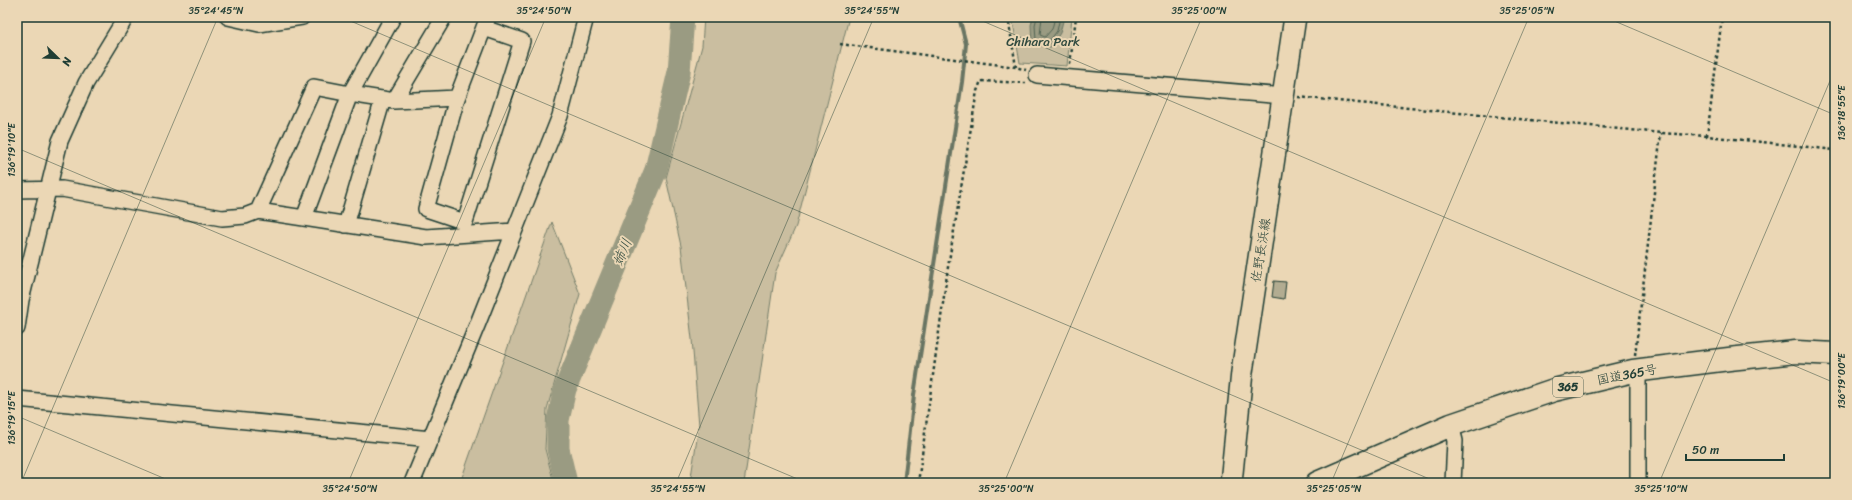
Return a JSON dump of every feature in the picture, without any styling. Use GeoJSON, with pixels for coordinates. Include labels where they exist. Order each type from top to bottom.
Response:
{"type":"FeatureCollection","features":[{"type":"Feature","properties":{"kind":"highway","name":"国道365号"},"geometry":{"type":"LineString","coordinates":[[1316,483],[1451,425],[1554,390],[1635,371],[1796,352],[1835,354]]}},
{"type":"Feature","properties":{"kind":"main road","name":"佐野長浜線"},"geometry":{"type":"LineString","coordinates":[[1231,483],[1242,372],[1295,17]]}},
{"type":"Feature","properties":{"kind":"street"},"geometry":{"type":"LineString","coordinates":[[17,328],[21,300],[60,141],[86,83],[126,17]]}},
{"type":"Feature","properties":{"kind":"street"},"geometry":{"type":"LineString","coordinates":[[228,17],[246,19],[259,24],[302,17]]}},
{"type":"Feature","properties":{"kind":"street"},"geometry":{"type":"LineString","coordinates":[[304,218],[350,94],[393,17]]}},
{"type":"Feature","properties":{"kind":"street"},"geometry":{"type":"LineString","coordinates":[[346,224],[388,100],[444,17]]}},
{"type":"Feature","properties":{"kind":"street"},"geometry":{"type":"LineString","coordinates":[[412,483],[560,116],[586,17]]}},
{"type":"Feature","properties":{"kind":"street"},"geometry":{"type":"LineString","coordinates":[[486,22],[522,41],[466,222],[426,209],[457,98],[486,22]]}},
{"type":"Feature","properties":{"kind":"street"},"geometry":{"type":"LineString","coordinates":[[1037,74],[1284,96]]}},
{"type":"Feature","properties":{"kind":"street"},"geometry":{"type":"LineString","coordinates":[[258,211],[314,87],[388,100],[457,98]]}},
{"type":"Feature","properties":{"kind":"street"},"geometry":{"type":"LineString","coordinates":[[17,190],[62,189],[222,218],[245,216],[258,211],[426,237],[514,231]]}},
{"type":"Feature","properties":{"kind":"street"},"geometry":{"type":"LineString","coordinates":[[1635,371],[1638,483]]}},
{"type":"Feature","properties":{"kind":"street"},"geometry":{"type":"LineString","coordinates":[[17,398],[431,439]]}},
{"type":"Feature","properties":{"kind":"street"},"geometry":{"type":"LineString","coordinates":[[1451,425],[1455,442],[1453,483]]}},
{"type":"Feature","properties":{"kind":"path"},"geometry":{"type":"LineString","coordinates":[[1008,17],[1016,67]]}},
{"type":"Feature","properties":{"kind":"path"},"geometry":{"type":"LineString","coordinates":[[1068,77],[1076,17]]}},
{"type":"Feature","properties":{"kind":"path"},"geometry":{"type":"LineString","coordinates":[[1707,136],[1722,17]]}},
{"type":"Feature","properties":{"kind":"path"},"geometry":{"type":"LineString","coordinates":[[840,44],[1016,67],[1037,74],[1038,83],[981,81],[977,91],[948,267],[918,483]]}},
{"type":"Feature","properties":{"kind":"path"},"geometry":{"type":"LineString","coordinates":[[1284,96],[1661,133],[1707,136],[1835,150]]}},
{"type":"Feature","properties":{"kind":"path"},"geometry":{"type":"LineString","coordinates":[[1635,371],[1661,133]]}},
{"type":"Feature","properties":{"kind":"green space"},"geometry":{"type":"Polygon","coordinates":[[[704,17],[849,17],[796,226],[775,273],[744,483],[690,483],[699,426],[692,339],[681,246],[666,178],[702,46],[704,17]]]}},
{"type":"Feature","properties":{"kind":"green space","name":"Chihara Park"},"geometry":{"type":"Polygon","coordinates":[[[1012,17],[1072,17],[1067,66],[1020,63],[1012,17]]]}},
{"type":"Feature","properties":{"kind":"green space"},"geometry":{"type":"Polygon","coordinates":[[[552,222],[580,294],[547,409],[545,449],[554,483],[460,483],[552,222]]]}},
{"type":"Feature","properties":{"kind":"water"},"geometry":{"type":"Polygon","coordinates":[[[1033,17],[1064,17],[1060,33],[1051,47],[1032,45],[1031,25],[1033,17]]]}},
{"type":"Feature","properties":{"kind":"building"},"geometry":{"type":"Polygon","coordinates":[[[1274,281],[1286,282],[1284,299],[1272,297],[1274,281]]]}},
{"type":"Feature","properties":{"kind":"waterway","name":"姉川"},"geometry":{"type":"LineString","coordinates":[[566,483],[558,449],[558,420],[565,389],[656,170],[679,72],[683,17]]}},
{"type":"Feature","properties":{"kind":"waterway"},"geometry":{"type":"LineString","coordinates":[[904,483],[914,395],[962,82],[966,44],[959,17]]}}]}
